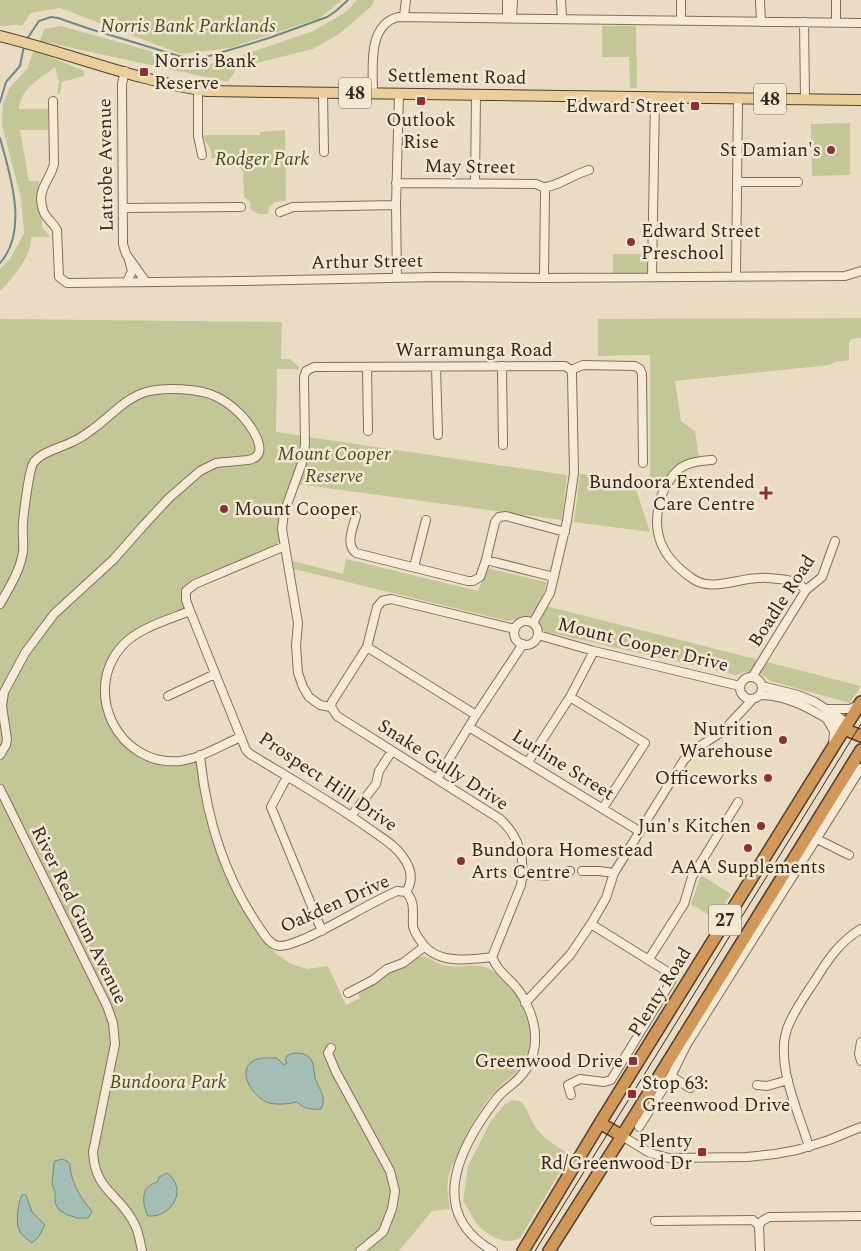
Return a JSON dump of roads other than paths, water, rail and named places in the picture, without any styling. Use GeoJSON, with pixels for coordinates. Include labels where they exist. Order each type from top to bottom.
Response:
{"type":"FeatureCollection","features":[{"type":"Feature","properties":{"kind":"highway","name":"Plenty Road"},"geometry":{"type":"LineString","coordinates":[[523,1251],[600,1122],[860,704]]}},
{"type":"Feature","properties":{"kind":"highway"},"geometry":{"type":"LineString","coordinates":[[846,726],[861,734]]}},
{"type":"Feature","properties":{"kind":"highway","name":"27"},"geometry":{"type":"LineString","coordinates":[[549,1251],[783,885],[861,750]]}},
{"type":"Feature","properties":{"kind":"highway"},"geometry":{"type":"LineString","coordinates":[[600,1122],[622,1136]]}},
{"type":"Feature","properties":{"kind":"main road","name":"Settlement Road"},"geometry":{"type":"LineString","coordinates":[[0,36],[38,45],[124,71],[198,89],[323,93],[861,100]]}},
{"type":"Feature","properties":{"kind":"street"},"geometry":{"type":"LineString","coordinates":[[404,16],[406,0]]}},
{"type":"Feature","properties":{"kind":"street"},"geometry":{"type":"LineString","coordinates":[[507,0],[510,18]]}},
{"type":"Feature","properties":{"kind":"street"},"geometry":{"type":"LineString","coordinates":[[510,18],[513,0]]}},
{"type":"Feature","properties":{"kind":"street"},"geometry":{"type":"LineString","coordinates":[[562,0],[562,19]]}},
{"type":"Feature","properties":{"kind":"street"},"geometry":{"type":"LineString","coordinates":[[681,0],[681,20]]}},
{"type":"Feature","properties":{"kind":"street"},"geometry":{"type":"LineString","coordinates":[[760,0],[760,22]]}},
{"type":"Feature","properties":{"kind":"street"},"geometry":{"type":"LineString","coordinates":[[836,0],[836,22]]}},
{"type":"Feature","properties":{"kind":"street"},"geometry":{"type":"LineString","coordinates":[[373,93],[375,40],[388,21],[404,16],[861,23]]}},
{"type":"Feature","properties":{"kind":"street"},"geometry":{"type":"LineString","coordinates":[[804,22],[805,99]]}},
{"type":"Feature","properties":{"kind":"street","name":"Latrobe Avenue"},"geometry":{"type":"LineString","coordinates":[[124,71],[122,84],[123,244],[132,271],[127,282]]}},
{"type":"Feature","properties":{"kind":"street"},"geometry":{"type":"LineString","coordinates":[[198,89],[198,136],[202,155]]}},
{"type":"Feature","properties":{"kind":"street"},"geometry":{"type":"LineString","coordinates":[[323,93],[324,152]]}},
{"type":"Feature","properties":{"kind":"street"},"geometry":{"type":"LineString","coordinates":[[397,278],[396,183],[399,94]]}},
{"type":"Feature","properties":{"kind":"street"},"geometry":{"type":"LineString","coordinates":[[475,184],[476,95]]}},
{"type":"Feature","properties":{"kind":"street"},"geometry":{"type":"LineString","coordinates":[[652,277],[655,98]]}},
{"type":"Feature","properties":{"kind":"street"},"geometry":{"type":"LineString","coordinates":[[736,276],[738,99]]}},
{"type":"Feature","properties":{"kind":"street","name":"Arthur Street"},"geometry":{"type":"LineString","coordinates":[[53,101],[54,164],[43,185],[42,204],[44,214],[54,223],[56,230],[59,277],[68,283],[397,278],[845,276],[861,271]]}},
{"type":"Feature","properties":{"kind":"street"},"geometry":{"type":"LineString","coordinates":[[544,278],[544,187],[576,173],[589,170]]}},
{"type":"Feature","properties":{"kind":"street"},"geometry":{"type":"LineString","coordinates":[[737,182],[798,182]]}},
{"type":"Feature","properties":{"kind":"street","name":"May Street"},"geometry":{"type":"LineString","coordinates":[[396,183],[536,184],[544,187]]}},
{"type":"Feature","properties":{"kind":"street"},"geometry":{"type":"LineString","coordinates":[[280,212],[293,207],[396,206]]}},
{"type":"Feature","properties":{"kind":"street"},"geometry":{"type":"LineString","coordinates":[[123,208],[241,207]]}},
{"type":"Feature","properties":{"kind":"street","name":"Latrobe Avenue"},"geometry":{"type":"LineString","coordinates":[[129,258],[146,282]]}},
{"type":"Feature","properties":{"kind":"street"},"geometry":{"type":"LineString","coordinates":[[502,366],[503,445]]}},
{"type":"Feature","properties":{"kind":"street","name":"Warramunga Road"},"geometry":{"type":"LineString","coordinates":[[306,371],[314,367],[565,366],[571,370],[583,366],[634,366],[640,369],[642,374],[643,463]]}},
{"type":"Feature","properties":{"kind":"street"},"geometry":{"type":"LineString","coordinates":[[367,367],[368,431]]}},
{"type":"Feature","properties":{"kind":"street"},"geometry":{"type":"LineString","coordinates":[[436,367],[438,435]]}},
{"type":"Feature","properties":{"kind":"street"},"geometry":{"type":"LineString","coordinates":[[533,623],[546,601],[554,577],[565,532],[574,473],[571,370]]}},
{"type":"Feature","properties":{"kind":"street","name":"Snake Gully Drive"},"geometry":{"type":"LineString","coordinates":[[306,371],[304,377],[305,444],[302,463],[284,513],[282,529],[298,623],[296,646],[298,673],[309,697],[320,705],[331,707],[337,716],[506,824],[513,834],[520,849],[523,874],[492,957]]}},
{"type":"Feature","properties":{"kind":"street"},"geometry":{"type":"LineString","coordinates":[[0,604],[12,583],[21,560],[24,540],[23,522],[29,474],[31,466],[41,456],[95,428],[125,404],[145,392],[168,390],[200,392],[216,396],[231,406],[244,419],[258,441],[260,451],[258,456],[248,460],[216,463],[200,471],[143,526],[113,560],[70,598],[37,636],[25,653],[4,692],[2,706],[7,739],[6,746],[0,755]]}},
{"type":"Feature","properties":{"kind":"street"},"geometry":{"type":"LineString","coordinates":[[712,460],[691,463],[680,468],[664,488],[656,518],[661,544],[682,570],[696,581],[712,584],[760,578],[796,581],[806,590]]}},
{"type":"Feature","properties":{"kind":"street"},"geometry":{"type":"LineString","coordinates":[[356,516],[350,542],[354,552],[473,581],[480,577],[495,522],[499,516],[506,516],[565,532]]}},
{"type":"Feature","properties":{"kind":"street"},"geometry":{"type":"LineString","coordinates":[[414,567],[426,520]]}},
{"type":"Feature","properties":{"kind":"street","name":"Boadle Road"},"geometry":{"type":"LineString","coordinates":[[754,677],[754,674],[806,590],[822,577],[835,541]]}},
{"type":"Feature","properties":{"kind":"street","name":"Prospect Hill Drive"},"geometry":{"type":"LineString","coordinates":[[285,546],[195,584],[186,591],[186,600],[241,737],[250,754],[351,816],[395,847],[403,856],[412,876],[406,892],[412,901],[414,930],[424,947]]}},
{"type":"Feature","properties":{"kind":"street"},"geometry":{"type":"LineString","coordinates":[[486,560],[554,577]]}},
{"type":"Feature","properties":{"kind":"street"},"geometry":{"type":"LineString","coordinates":[[331,707],[332,702],[367,647],[377,607],[382,600],[391,599],[515,629]]}},
{"type":"Feature","properties":{"kind":"street"},"geometry":{"type":"LineString","coordinates":[[190,611],[136,634],[122,646],[109,667],[104,688],[107,713],[119,736],[140,752],[161,760],[181,760],[200,755],[241,737]]}},
{"type":"Feature","properties":{"kind":"street"},"geometry":{"type":"LineString","coordinates":[[436,779],[523,644],[533,642],[538,635],[537,628],[533,623],[522,621],[515,629],[515,636],[523,644]]}},
{"type":"Feature","properties":{"kind":"street","name":"Mount Cooper Drive"},"geometry":{"type":"LineString","coordinates":[[538,635],[594,651],[740,686]]}},
{"type":"Feature","properties":{"kind":"street"},"geometry":{"type":"LineString","coordinates":[[367,647],[476,715]]}},
{"type":"Feature","properties":{"kind":"street"},"geometry":{"type":"LineString","coordinates":[[528,762],[570,697],[594,651]]}},
{"type":"Feature","properties":{"kind":"street"},"geometry":{"type":"LineString","coordinates":[[168,696],[215,674]]}},
{"type":"Feature","properties":{"kind":"street"},"geometry":{"type":"LineString","coordinates":[[740,712],[743,696],[740,686],[744,680],[754,677],[759,680],[762,686],[761,695]]}},
{"type":"Feature","properties":{"kind":"street"},"geometry":{"type":"LineString","coordinates":[[762,686],[798,695],[846,726]]}},
{"type":"Feature","properties":{"kind":"street"},"geometry":{"type":"LineString","coordinates":[[525,1003],[570,955],[591,924],[606,898],[614,873],[688,755],[723,731],[752,700],[761,695],[770,695],[796,701],[826,713],[850,709],[860,704]]}},
{"type":"Feature","properties":{"kind":"street"},"geometry":{"type":"LineString","coordinates":[[743,696],[752,700]]}},
{"type":"Feature","properties":{"kind":"street"},"geometry":{"type":"LineString","coordinates":[[570,697],[644,743],[603,808]]}},
{"type":"Feature","properties":{"kind":"street"},"geometry":{"type":"LineString","coordinates":[[826,713],[834,731],[832,750]]}},
{"type":"Feature","properties":{"kind":"street","name":"Lurline Street"},"geometry":{"type":"LineString","coordinates":[[469,726],[639,831]]}},
{"type":"Feature","properties":{"kind":"street"},"geometry":{"type":"LineString","coordinates":[[351,816],[376,784],[379,771],[392,751]]}},
{"type":"Feature","properties":{"kind":"street","name":"Oakden Drive"},"geometry":{"type":"LineString","coordinates":[[200,755],[210,818],[222,855],[234,884],[269,942],[278,946],[288,945],[322,931],[397,891],[406,892]]}},
{"type":"Feature","properties":{"kind":"street"},"geometry":{"type":"LineString","coordinates":[[638,1127],[783,885],[858,778],[861,768]]}},
{"type":"Feature","properties":{"kind":"street"},"geometry":{"type":"LineString","coordinates":[[287,777],[270,807],[322,931]]}},
{"type":"Feature","properties":{"kind":"street","name":"River Red Gum Avenue"},"geometry":{"type":"LineString","coordinates":[[0,789],[107,1006],[113,1023],[115,1044],[97,1129],[93,1152],[94,1163],[96,1174],[101,1183],[124,1208],[135,1224],[142,1251]]}},
{"type":"Feature","properties":{"kind":"street"},"geometry":{"type":"LineString","coordinates":[[649,960],[684,904],[692,877],[738,803]]}},
{"type":"Feature","properties":{"kind":"street"},"geometry":{"type":"LineString","coordinates":[[817,838],[849,855]]}},
{"type":"Feature","properties":{"kind":"street"},"geometry":{"type":"LineString","coordinates":[[582,871],[598,870],[614,873]]}},
{"type":"Feature","properties":{"kind":"street"},"geometry":{"type":"LineString","coordinates":[[523,874],[544,876],[570,871]]}},
{"type":"Feature","properties":{"kind":"street"},"geometry":{"type":"LineString","coordinates":[[571,1095],[568,1085],[580,1078],[604,1082],[611,1080],[672,980],[670,974],[591,924]]}},
{"type":"Feature","properties":{"kind":"street"},"geometry":{"type":"LineString","coordinates":[[809,1146],[788,1080],[784,1051],[785,1035],[790,1021],[832,954],[844,940],[861,929]]}},
{"type":"Feature","properties":{"kind":"street"},"geometry":{"type":"LineString","coordinates":[[348,992],[374,980],[387,969],[404,963],[424,947],[430,952],[449,960],[492,957],[496,968],[517,988],[531,1015],[535,1035],[534,1054],[519,1078],[498,1095],[481,1118],[461,1158],[454,1189],[456,1210],[466,1230],[493,1251]]}},
{"type":"Feature","properties":{"kind":"street"},"geometry":{"type":"LineString","coordinates":[[861,1042],[859,1054],[861,1061]]}},
{"type":"Feature","properties":{"kind":"street"},"geometry":{"type":"LineString","coordinates":[[331,1048],[328,1053],[336,1072],[390,1172],[395,1191],[392,1209],[383,1232],[360,1251]]}},
{"type":"Feature","properties":{"kind":"street"},"geometry":{"type":"LineString","coordinates":[[670,1076],[690,1088]]}},
{"type":"Feature","properties":{"kind":"street"},"geometry":{"type":"LineString","coordinates":[[756,1085],[767,1086],[788,1080]]}},
{"type":"Feature","properties":{"kind":"street"},"geometry":{"type":"LineString","coordinates":[[639,1109],[652,1106]]}},
{"type":"Feature","properties":{"kind":"street"},"geometry":{"type":"LineString","coordinates":[[622,1136],[650,1153],[675,1158],[760,1156],[785,1153],[860,1127]]}},
{"type":"Feature","properties":{"kind":"street"},"geometry":{"type":"LineString","coordinates":[[760,1251],[759,1226],[762,1221],[770,1217],[861,1216]]}},
{"type":"Feature","properties":{"kind":"street"},"geometry":{"type":"LineString","coordinates":[[655,1221],[753,1220],[759,1226]]}},
{"type":"Feature","properties":{"kind":"water"},"geometry":{"type":"Polygon","coordinates":[[[294,1053],[304,1054],[312,1061],[315,1078],[323,1097],[321,1109],[308,1108],[297,1102],[269,1103],[258,1096],[249,1085],[246,1072],[248,1066],[253,1061],[262,1058],[277,1058],[284,1065],[287,1063],[285,1059],[288,1055],[294,1053]]]}},
{"type":"Feature","properties":{"kind":"water"},"geometry":{"type":"Polygon","coordinates":[[[62,1159],[70,1164],[70,1170],[77,1189],[92,1211],[88,1218],[77,1218],[68,1215],[59,1210],[55,1203],[55,1191],[52,1185],[54,1162],[62,1159]]]}},
{"type":"Feature","properties":{"kind":"water"},"geometry":{"type":"Polygon","coordinates":[[[167,1173],[173,1179],[176,1186],[177,1194],[175,1201],[164,1212],[148,1216],[144,1202],[145,1191],[158,1181],[159,1177],[167,1173]]]}},
{"type":"Feature","properties":{"kind":"water"},"geometry":{"type":"Polygon","coordinates":[[[22,1195],[26,1195],[32,1212],[45,1225],[39,1236],[32,1243],[18,1228],[19,1203],[22,1195]]]}},
{"type":"Feature","properties":{"kind":"waterway"},"geometry":{"type":"LineString","coordinates":[[27,39],[39,21],[51,17],[194,59],[269,38],[327,17],[348,0]]}},
{"type":"Feature","properties":{"kind":"waterway"},"geometry":{"type":"LineString","coordinates":[[0,102],[6,82],[20,66],[24,46]]}},
{"type":"Feature","properties":{"kind":"waterway"},"geometry":{"type":"LineString","coordinates":[[0,138],[15,202],[14,235],[9,250],[0,263]]}},
{"type":"Feature","properties":{"kind":"tram line"},"geometry":{"type":"LineString","coordinates":[[535,1251],[861,724]]}},
{"type":"Feature","properties":{"kind":"place","name":"Norris Bank Reserve"},"geometry":{"type":"Point","coordinates":[144,72]}},
{"type":"Feature","properties":{"kind":"place","name":"Outlook Rise"},"geometry":{"type":"Point","coordinates":[421,101]}},
{"type":"Feature","properties":{"kind":"place","name":"Edward Street"},"geometry":{"type":"Point","coordinates":[695,106]}},
{"type":"Feature","properties":{"kind":"place","name":"St Damian's"},"geometry":{"type":"Point","coordinates":[831,150]}},
{"type":"Feature","properties":{"kind":"place","name":"Edward Street Preschool"},"geometry":{"type":"Point","coordinates":[631,242]}},
{"type":"Feature","properties":{"kind":"place","name":"Bundoora Extended Care Centre"},"geometry":{"type":"Point","coordinates":[766,493]}},
{"type":"Feature","properties":{"kind":"place","name":"Mount Cooper"},"geometry":{"type":"Point","coordinates":[224,509]}},
{"type":"Feature","properties":{"kind":"place","name":"Nutrition Warehouse"},"geometry":{"type":"Point","coordinates":[783,740]}},
{"type":"Feature","properties":{"kind":"place","name":"Officeworks"},"geometry":{"type":"Point","coordinates":[768,778]}},
{"type":"Feature","properties":{"kind":"place","name":"Jun's Kitchen"},"geometry":{"type":"Point","coordinates":[761,826]}},
{"type":"Feature","properties":{"kind":"place","name":"AAA Supplements"},"geometry":{"type":"Point","coordinates":[748,848]}},
{"type":"Feature","properties":{"kind":"place","name":"Bundoora Homestead Arts Centre"},"geometry":{"type":"Point","coordinates":[461,861]}},
{"type":"Feature","properties":{"kind":"place","name":"Greenwood Drive"},"geometry":{"type":"Point","coordinates":[633,1061]}},
{"type":"Feature","properties":{"kind":"place","name":"Stop 63: Greenwood Drive"},"geometry":{"type":"Point","coordinates":[632,1094]}},
{"type":"Feature","properties":{"kind":"place","name":"Plenty Rd/Greenwood Dr"},"geometry":{"type":"Point","coordinates":[702,1152]}},
{"type":"Feature","properties":{"kind":"park label","name":"Norris Bank Parklands"},"geometry":{"type":"Point","coordinates":[188,26]}},
{"type":"Feature","properties":{"kind":"park label","name":"Rodger Park"},"geometry":{"type":"Point","coordinates":[262,159]}},
{"type":"Feature","properties":{"kind":"park label","name":"Mount Cooper Reserve"},"geometry":{"type":"Point","coordinates":[334,465]}},
{"type":"Feature","properties":{"kind":"park label","name":"Bundoora Park"},"geometry":{"type":"Point","coordinates":[168,1082]}}]}
